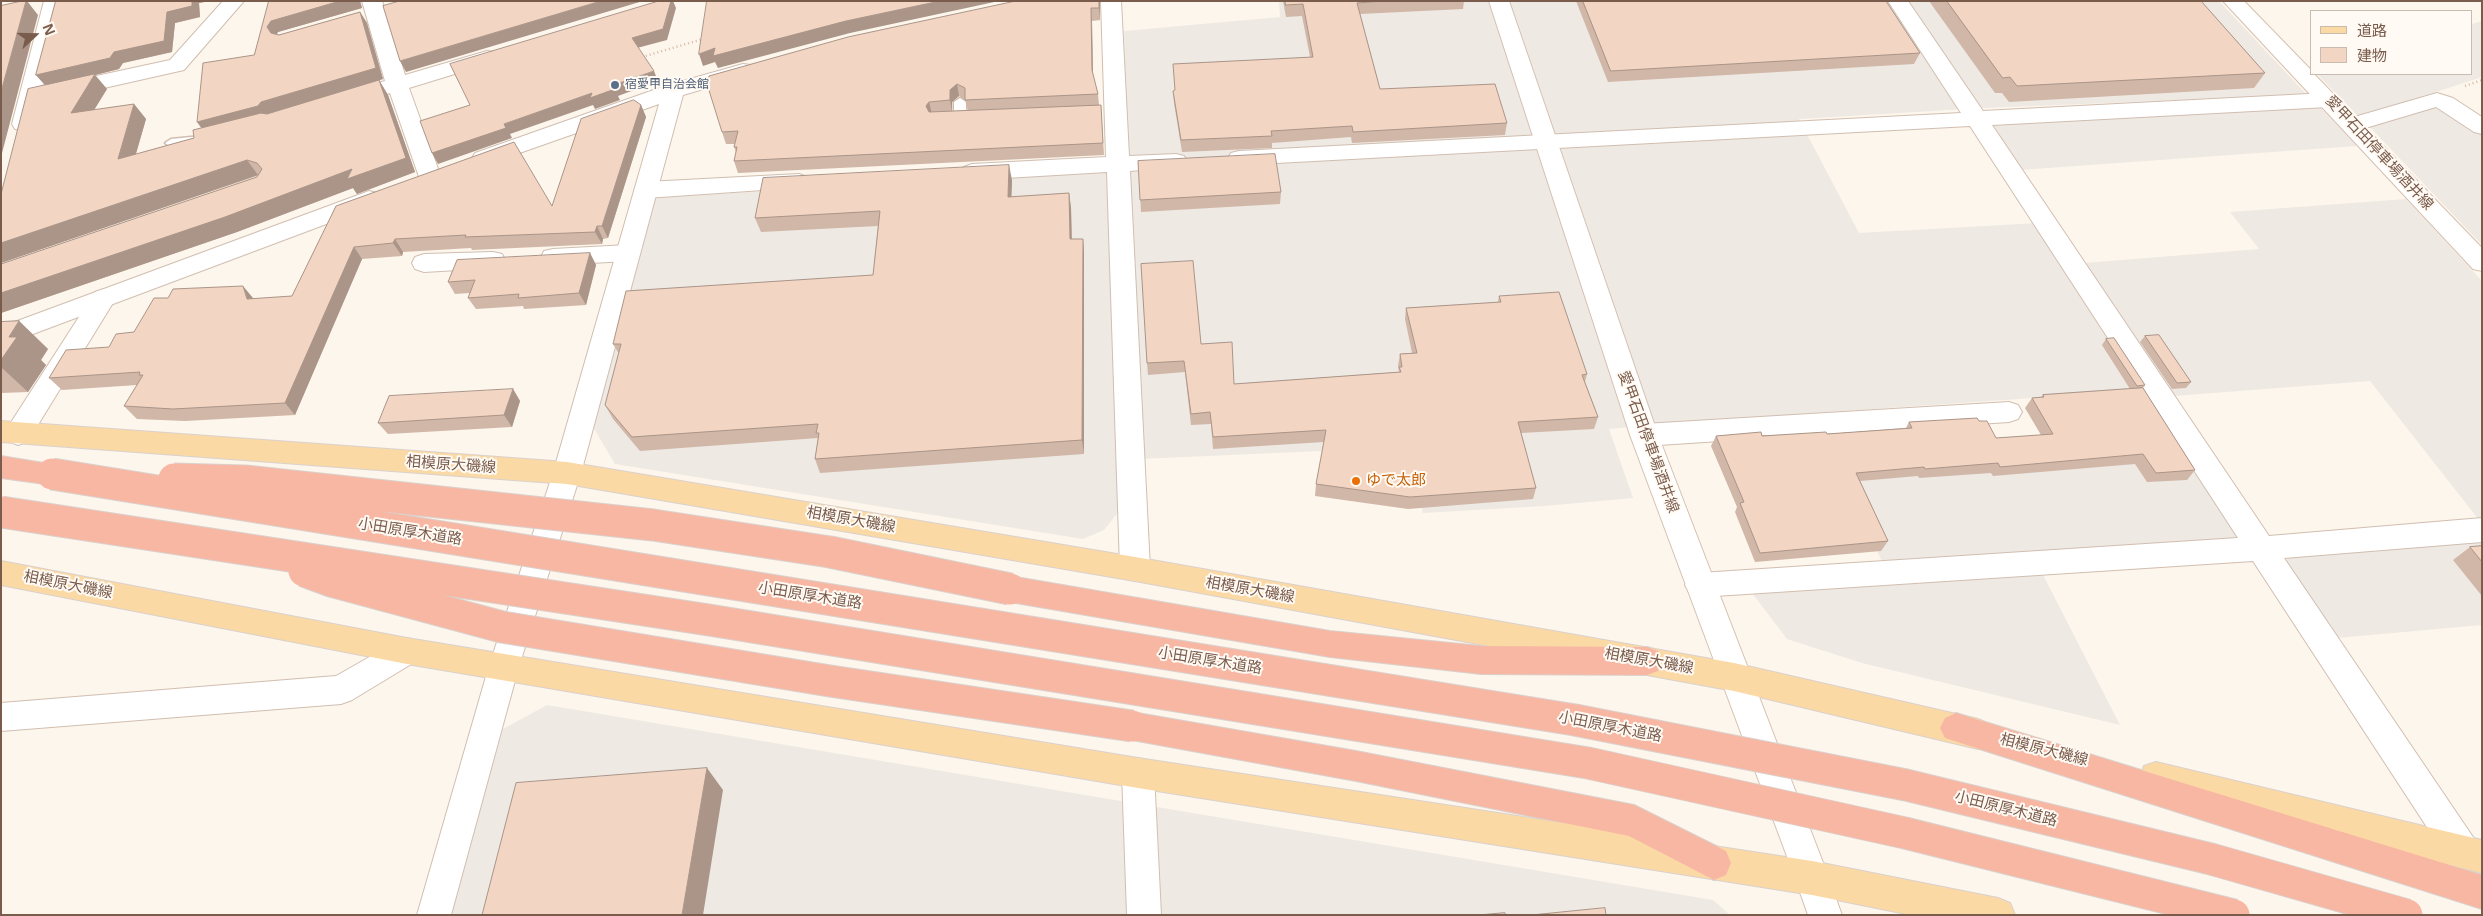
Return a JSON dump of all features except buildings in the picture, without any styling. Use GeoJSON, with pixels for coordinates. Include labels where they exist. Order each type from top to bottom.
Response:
{"type":"FeatureCollection","features":[{"type":"Feature","properties":{"kind":"highway","name":"小田原厚木道路"},"geometry":{"type":"LineString","coordinates":[[1,467],[1575,720],[1906,785],[2211,859],[2407,915]]}},
{"type":"Feature","properties":{"kind":"highway"},"geometry":{"type":"LineString","coordinates":[[52,474],[245,482],[653,525],[830,552],[1010,589],[1330,644],[1481,660],[1647,661]]}},
{"type":"Feature","properties":{"kind":"highway"},"geometry":{"type":"LineString","coordinates":[[1,512],[718,621],[1588,763],[1905,834],[2234,915]]}},
{"type":"Feature","properties":{"kind":"highway"},"geometry":{"type":"LineString","coordinates":[[246,550],[331,581],[502,627],[830,681],[1132,726],[1356,766],[1634,821],[1714,863]]}},
{"type":"Feature","properties":{"kind":"highway"},"geometry":{"type":"LineString","coordinates":[[1956,728],[2482,892]]}},
{"type":"Feature","properties":{"kind":"main road","name":"相模原大磯線"},"geometry":{"type":"LineString","coordinates":[[10,432],[567,473],[1135,569],[1734,677],[1956,728],[2472,854]]}},
{"type":"Feature","properties":{"kind":"main road","name":"相模原大磯線"},"geometry":{"type":"LineString","coordinates":[[1,572],[408,651],[1138,773],[1812,878],[1998,915]]}},
{"type":"Feature","properties":{"kind":"street"},"geometry":{"type":"LineString","coordinates":[[18,142],[54,1]]}},
{"type":"Feature","properties":{"kind":"street"},"geometry":{"type":"LineString","coordinates":[[29,98],[177,65],[234,1]]}},
{"type":"Feature","properties":{"kind":"street"},"geometry":{"type":"LineString","coordinates":[[1111,1],[1111,112],[1118,164],[1135,569]]}},
{"type":"Feature","properties":{"kind":"street","name":"愛甲石田停車場酒井線"},"geometry":{"type":"LineString","coordinates":[[1499,1],[1544,142],[1644,435],[1825,915]]}},
{"type":"Feature","properties":{"kind":"street"},"geometry":{"type":"LineString","coordinates":[[1898,1],[2262,548],[2472,854]]}},
{"type":"Feature","properties":{"kind":"street","name":"愛甲石田停車場酒井線"},"geometry":{"type":"LineString","coordinates":[[2233,1],[2482,263]]}},
{"type":"Feature","properties":{"kind":"street"},"geometry":{"type":"LineString","coordinates":[[374,10],[397,84],[439,174],[673,92],[767,63]]}},
{"type":"Feature","properties":{"kind":"street"},"geometry":{"type":"LineString","coordinates":[[332,103],[511,50]]}},
{"type":"Feature","properties":{"kind":"street"},"geometry":{"type":"LineString","coordinates":[[434,915],[504,666],[567,473],[673,92]]}},
{"type":"Feature","properties":{"kind":"street"},"geometry":{"type":"LineString","coordinates":[[951,174],[2328,100]]}},
{"type":"Feature","properties":{"kind":"street"},"geometry":{"type":"LineString","coordinates":[[2352,125],[2437,100],[2445,103],[2482,127]]}},
{"type":"Feature","properties":{"kind":"street"},"geometry":{"type":"LineString","coordinates":[[646,190],[823,180]]}},
{"type":"Feature","properties":{"kind":"street"},"geometry":{"type":"LineString","coordinates":[[1,336],[384,194]]}},
{"type":"Feature","properties":{"kind":"street"},"geometry":{"type":"LineString","coordinates":[[424,263],[490,251],[524,258],[628,253]]}},
{"type":"Feature","properties":{"kind":"street"},"geometry":{"type":"LineString","coordinates":[[10,432],[104,298]]}},
{"type":"Feature","properties":{"kind":"street"},"geometry":{"type":"LineString","coordinates":[[1644,435],[1826,433],[1984,422],[2009,412]]}},
{"type":"Feature","properties":{"kind":"street"},"geometry":{"type":"LineString","coordinates":[[1700,585],[2262,548],[2482,530]]}},
{"type":"Feature","properties":{"kind":"street"},"geometry":{"type":"LineString","coordinates":[[1,717],[341,690],[408,651]]}},
{"type":"Feature","properties":{"kind":"street"},"geometry":{"type":"LineString","coordinates":[[1138,773],[1144,915]]}},
{"type":"Feature","properties":{"kind":"lane"},"geometry":{"type":"LineString","coordinates":[[944,119],[965,118],[960,102]]}},
{"type":"Feature","properties":{"kind":"lane"},"geometry":{"type":"LineString","coordinates":[[171,143],[216,137]]}},
{"type":"Feature","properties":{"kind":"path"},"geometry":{"type":"LineString","coordinates":[[640,58],[706,38]]}},
{"type":"Feature","properties":{"kind":"shaded area"},"geometry":{"type":"Polygon","coordinates":[[[1279,1],[2219,1],[2307,95],[1983,108],[1799,119],[1859,233],[2038,223],[2251,540],[1884,566],[1844,481],[2104,463],[2062,396],[1669,423],[1609,429],[1633,498],[1545,506],[1423,513],[1411,447],[1117,460],[1120,510],[1104,530],[1083,539],[615,464],[593,427],[652,198],[1128,169],[1124,31],[1280,17],[1279,1]]]}},
{"type":"Feature","properties":{"kind":"shaded area"},"geometry":{"type":"Polygon","coordinates":[[[2482,21],[2482,77],[2359,117],[2318,75],[2473,75],[2473,24],[2482,21]]]}},
{"type":"Feature","properties":{"kind":"shaded area"},"geometry":{"type":"Polygon","coordinates":[[[2430,104],[2446,108],[2482,131],[2482,245],[2367,124],[2430,104]]]}},
{"type":"Feature","properties":{"kind":"shaded area"},"geometry":{"type":"Polygon","coordinates":[[[2318,105],[2357,146],[2020,170],[1992,128],[1997,121],[2318,105]]]}},
{"type":"Feature","properties":{"kind":"shaded area"},"geometry":{"type":"Polygon","coordinates":[[[2406,199],[2482,281],[2482,520],[2479,520],[2370,381],[2174,396],[2084,263],[2259,249],[2230,212],[2406,199]]]}},
{"type":"Feature","properties":{"kind":"shaded area"},"geometry":{"type":"Polygon","coordinates":[[[2482,536],[2482,625],[2337,638],[2285,562],[2292,552],[2482,536]]]}},
{"type":"Feature","properties":{"kind":"shaded area"},"geometry":{"type":"Polygon","coordinates":[[[2040,569],[2120,725],[1862,663],[1787,639],[1752,593],[2040,569]]]}},
{"type":"Feature","properties":{"kind":"shaded area"},"geometry":{"type":"Polygon","coordinates":[[[547,705],[1713,900],[1730,915],[449,915],[503,729],[547,705]]]}},
{"type":"Feature","properties":{"kind":"place","name":"宿愛甲自治会館"},"geometry":{"type":"Point","coordinates":[615,85]}},
{"type":"Feature","properties":{"kind":"place","name":"ゆで太郎"},"geometry":{"type":"Point","coordinates":[1356,481]}}]}
